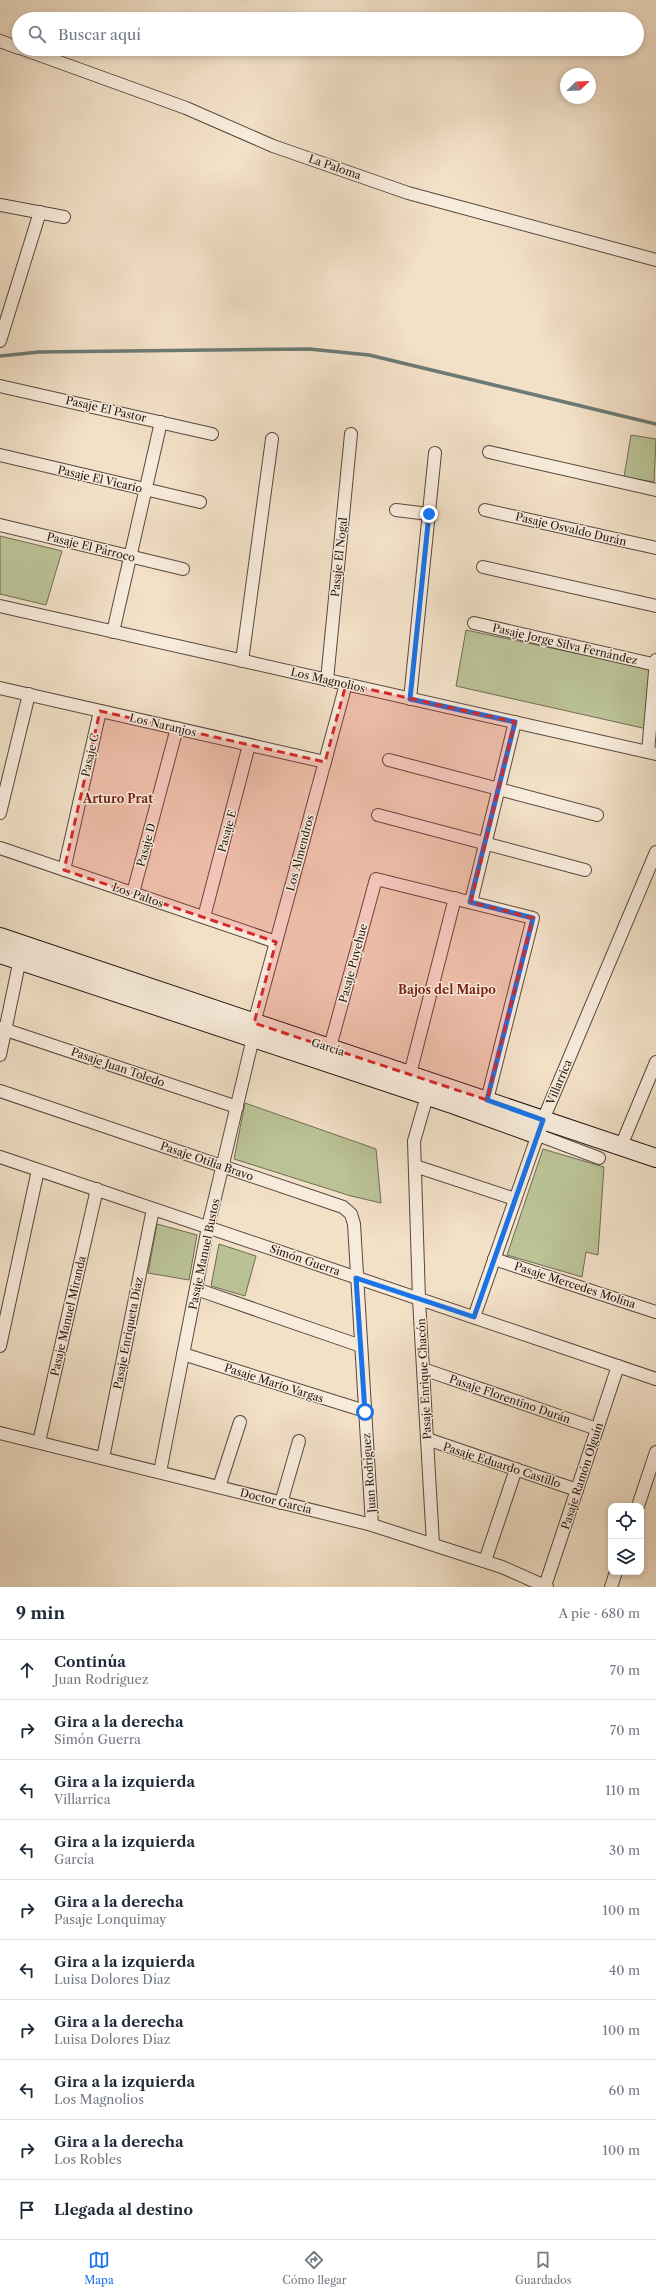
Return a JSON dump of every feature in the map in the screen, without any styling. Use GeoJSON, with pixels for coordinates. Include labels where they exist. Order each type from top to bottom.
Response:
{"type":"FeatureCollection","features":[{"type":"Feature","properties":{"kind":"street"},"geometry":{"type":"LineString","coordinates":[[0,41],[12,45]]}},
{"type":"Feature","properties":{"kind":"street","name":"La Paloma"},"geometry":{"type":"LineString","coordinates":[[42,56],[186,108],[274,146],[408,193],[656,260]]}},
{"type":"Feature","properties":{"kind":"street"},"geometry":{"type":"LineString","coordinates":[[0,205],[64,217]]}},
{"type":"Feature","properties":{"kind":"street"},"geometry":{"type":"LineString","coordinates":[[0,341],[4,316],[40,212]]}},
{"type":"Feature","properties":{"kind":"street","name":"Pasaje El Pastor"},"geometry":{"type":"LineString","coordinates":[[0,386],[212,434]]}},
{"type":"Feature","properties":{"kind":"street"},"geometry":{"type":"LineString","coordinates":[[113,632],[161,422]]}},
{"type":"Feature","properties":{"kind":"street","name":"Pasaje El Nogal"},"geometry":{"type":"LineString","coordinates":[[327,680],[351,434]]}},
{"type":"Feature","properties":{"kind":"street"},"geometry":{"type":"LineString","coordinates":[[242,661],[272,438]]}},
{"type":"Feature","properties":{"kind":"street"},"geometry":{"type":"LineString","coordinates":[[488,452],[656,490]]}},
{"type":"Feature","properties":{"kind":"street"},"geometry":{"type":"LineString","coordinates":[[410,699],[435,453]]}},
{"type":"Feature","properties":{"kind":"street","name":"Pasaje El Vicario"},"geometry":{"type":"LineString","coordinates":[[0,455],[200,502]]}},
{"type":"Feature","properties":{"kind":"street"},"geometry":{"type":"LineString","coordinates":[[396,510],[429,514]]}},
{"type":"Feature","properties":{"kind":"street","name":"Pasaje Osvaldo Durán"},"geometry":{"type":"LineString","coordinates":[[485,510],[656,548]]}},
{"type":"Feature","properties":{"kind":"street","name":"Pasaje El Párroco"},"geometry":{"type":"LineString","coordinates":[[0,525],[182,569]]}},
{"type":"Feature","properties":{"kind":"street"},"geometry":{"type":"LineString","coordinates":[[483,567],[656,606]]}},
{"type":"Feature","properties":{"kind":"street","name":"Los Magnolios"},"geometry":{"type":"LineString","coordinates":[[0,606],[652,753]]}},
{"type":"Feature","properties":{"kind":"street","name":"Pasaje Jorge Silva Fernández"},"geometry":{"type":"LineString","coordinates":[[474,623],[656,665]]}},
{"type":"Feature","properties":{"kind":"street"},"geometry":{"type":"LineString","coordinates":[[652,753],[656,660]]}},
{"type":"Feature","properties":{"kind":"street","name":"Los Almendros"},"geometry":{"type":"LineString","coordinates":[[254,1030],[276,942],[346,684]]}},
{"type":"Feature","properties":{"kind":"street","name":"Los Naranjos"},"geometry":{"type":"LineString","coordinates":[[0,688],[325,762]]}},
{"type":"Feature","properties":{"kind":"street"},"geometry":{"type":"LineString","coordinates":[[0,813],[29,694]]}},
{"type":"Feature","properties":{"kind":"street","name":"Pasaje C"},"geometry":{"type":"LineString","coordinates":[[64,870],[100,710]]}},
{"type":"Feature","properties":{"kind":"street"},"geometry":{"type":"LineString","coordinates":[[470,902],[515,722]]}},
{"type":"Feature","properties":{"kind":"street","name":"Pasaje D"},"geometry":{"type":"LineString","coordinates":[[133,893],[177,728]]}},
{"type":"Feature","properties":{"kind":"street","name":"Pasaje E"},"geometry":{"type":"LineString","coordinates":[[204,917],[249,745]]}},
{"type":"Feature","properties":{"kind":"street"},"geometry":{"type":"LineString","coordinates":[[389,760],[597,815]]}},
{"type":"Feature","properties":{"kind":"street"},"geometry":{"type":"LineString","coordinates":[[378,815],[586,870]]}},
{"type":"Feature","properties":{"kind":"street","name":"Los Paltos"},"geometry":{"type":"LineString","coordinates":[[0,848],[276,942]]}},
{"type":"Feature","properties":{"kind":"street","name":"Villarrica"},"geometry":{"type":"LineString","coordinates":[[474,1317],[540,1127],[656,852]]}},
{"type":"Feature","properties":{"kind":"street","name":"Pasaje Puyehue"},"geometry":{"type":"LineString","coordinates":[[330,1047],[376,879],[455,898]]}},
{"type":"Feature","properties":{"kind":"street"},"geometry":{"type":"LineString","coordinates":[[410,1074],[455,898],[533,918],[487,1100]]}},
{"type":"Feature","properties":{"kind":"street","name":"García"},"geometry":{"type":"LineString","coordinates":[[0,937],[21,953],[254,1030],[428,1096],[540,1127],[621,1146],[656,1158]]}},
{"type":"Feature","properties":{"kind":"street"},"geometry":{"type":"LineString","coordinates":[[0,1055],[3,1028],[21,953]]}},
{"type":"Feature","properties":{"kind":"street","name":"García"},"geometry":{"type":"LineString","coordinates":[[0,954],[21,953]]}},
{"type":"Feature","properties":{"kind":"street","name":"Pasaje Juan Toledo"},"geometry":{"type":"LineString","coordinates":[[3,1028],[236,1107]]}},
{"type":"Feature","properties":{"kind":"street","name":"García"},"geometry":{"type":"LineString","coordinates":[[254,1030],[330,1047],[487,1100],[598,1158]]}},
{"type":"Feature","properties":{"kind":"street","name":"Pasaje Manuel Bustos"},"geometry":{"type":"LineString","coordinates":[[160,1472],[208,1227],[254,1030]]}},
{"type":"Feature","properties":{"kind":"street"},"geometry":{"type":"LineString","coordinates":[[621,1146],[653,1077],[656,1062]]}},
{"type":"Feature","properties":{"kind":"street","name":"Pasaje Otilia Bravo"},"geometry":{"type":"LineString","coordinates":[[0,1091],[223,1166],[347,1210],[354,1224],[356,1278]]}},
{"type":"Feature","properties":{"kind":"street","name":"Pasaje Enrique Chacón"},"geometry":{"type":"LineString","coordinates":[[428,1096],[415,1134],[415,1166],[426,1439],[433,1544]]}},
{"type":"Feature","properties":{"kind":"street","name":"Simón Guerra"},"geometry":{"type":"LineString","coordinates":[[0,1156],[96,1190],[656,1379]]}},
{"type":"Feature","properties":{"kind":"street"},"geometry":{"type":"LineString","coordinates":[[415,1166],[515,1199]]}},
{"type":"Feature","properties":{"kind":"street"},"geometry":{"type":"LineString","coordinates":[[0,1346],[38,1170]]}},
{"type":"Feature","properties":{"kind":"street","name":"Pasaje Manuel Miranda"},"geometry":{"type":"LineString","coordinates":[[39,1442],[96,1190]]}},
{"type":"Feature","properties":{"kind":"street","name":"Pasaje Enriqueta Díaz"},"geometry":{"type":"LineString","coordinates":[[103,1458],[153,1209]]}},
{"type":"Feature","properties":{"kind":"street","name":"Pasaje Mercedes Molina"},"geometry":{"type":"LineString","coordinates":[[494,1258],[656,1312]]}},
{"type":"Feature","properties":{"kind":"street","name":"Juan Rodríguez"},"geometry":{"type":"LineString","coordinates":[[356,1278],[372,1525]]}},
{"type":"Feature","properties":{"kind":"street"},"geometry":{"type":"LineString","coordinates":[[196,1289],[361,1346]]}},
{"type":"Feature","properties":{"kind":"street","name":"Pasaje Mario Vargas"},"geometry":{"type":"LineString","coordinates":[[184,1354],[365,1412]]}},
{"type":"Feature","properties":{"kind":"street","name":"Pasaje Ramón Olguín"},"geometry":{"type":"LineString","coordinates":[[546,1587],[618,1366]]}},
{"type":"Feature","properties":{"kind":"street","name":"Pasaje Florentino Durán"},"geometry":{"type":"LineString","coordinates":[[423,1369],[597,1429]]}},
{"type":"Feature","properties":{"kind":"street"},"geometry":{"type":"LineString","coordinates":[[219,1487],[240,1422]]}},
{"type":"Feature","properties":{"kind":"street","name":"Doctor García"},"geometry":{"type":"LineString","coordinates":[[0,1433],[372,1525],[485,1561],[518,1573],[546,1587]]}},
{"type":"Feature","properties":{"kind":"street","name":"Pasaje Eduardo Castillo"},"geometry":{"type":"LineString","coordinates":[[426,1439],[577,1490]]}},
{"type":"Feature","properties":{"kind":"street"},"geometry":{"type":"LineString","coordinates":[[281,1502],[299,1442]]}},
{"type":"Feature","properties":{"kind":"street"},"geometry":{"type":"LineString","coordinates":[[639,1503],[656,1452]]}},
{"type":"Feature","properties":{"kind":"street"},"geometry":{"type":"LineString","coordinates":[[485,1561],[516,1469]]}},
{"type":"Feature","properties":{"kind":"street"},"geometry":{"type":"LineString","coordinates":[[611,1587],[615,1575]]}},
{"type":"Feature","properties":{"kind":"highlighted area"},"geometry":{"type":"Polygon","coordinates":[[[346,684],[515,722],[471,902],[533,918],[487,1100],[254,1023],[276,942],[64,870],[100,711],[325,762],[346,684]]]}},
{"type":"Feature","properties":{"kind":"green space"},"geometry":{"type":"Polygon","coordinates":[[[631,435],[656,439],[654,482],[624,477],[631,435]]]}},
{"type":"Feature","properties":{"kind":"green space"},"geometry":{"type":"Polygon","coordinates":[[[0,536],[62,551],[46,605],[0,594],[0,536]]]}},
{"type":"Feature","properties":{"kind":"green space"},"geometry":{"type":"Polygon","coordinates":[[[466,630],[656,670],[656,731],[456,686],[466,630]]]}},
{"type":"Feature","properties":{"kind":"green space"},"geometry":{"type":"Polygon","coordinates":[[[245,1103],[376,1149],[381,1203],[351,1196],[234,1159],[245,1103]]]}},
{"type":"Feature","properties":{"kind":"green space"},"geometry":{"type":"Polygon","coordinates":[[[543,1149],[604,1167],[598,1255],[586,1252],[582,1277],[507,1255],[543,1149]]]}},
{"type":"Feature","properties":{"kind":"green space"},"geometry":{"type":"Polygon","coordinates":[[[157,1224],[197,1235],[189,1280],[148,1273],[157,1224]]]}},
{"type":"Feature","properties":{"kind":"green space"},"geometry":{"type":"Polygon","coordinates":[[[219,1244],[256,1256],[245,1296],[211,1286],[219,1244]]]}},
{"type":"Feature","properties":{"kind":"waterway"},"geometry":{"type":"LineString","coordinates":[[0,356],[39,352],[309,349],[369,355],[656,424]]}},
{"type":"Feature","properties":{"kind":"district","name":"Arturo Prat"},"geometry":{"type":"Point","coordinates":[118,798]}},
{"type":"Feature","properties":{"kind":"district","name":"Bajos del Maipo"},"geometry":{"type":"Point","coordinates":[447,989]}},
{"type":"Feature","properties":{"kind":"route"},"geometry":{"type":"LineString","coordinates":[[365,1412],[356,1278],[474,1317],[543,1120],[487,1100],[533,918],[470,902],[515,722],[410,699],[429,514]]}}]}
